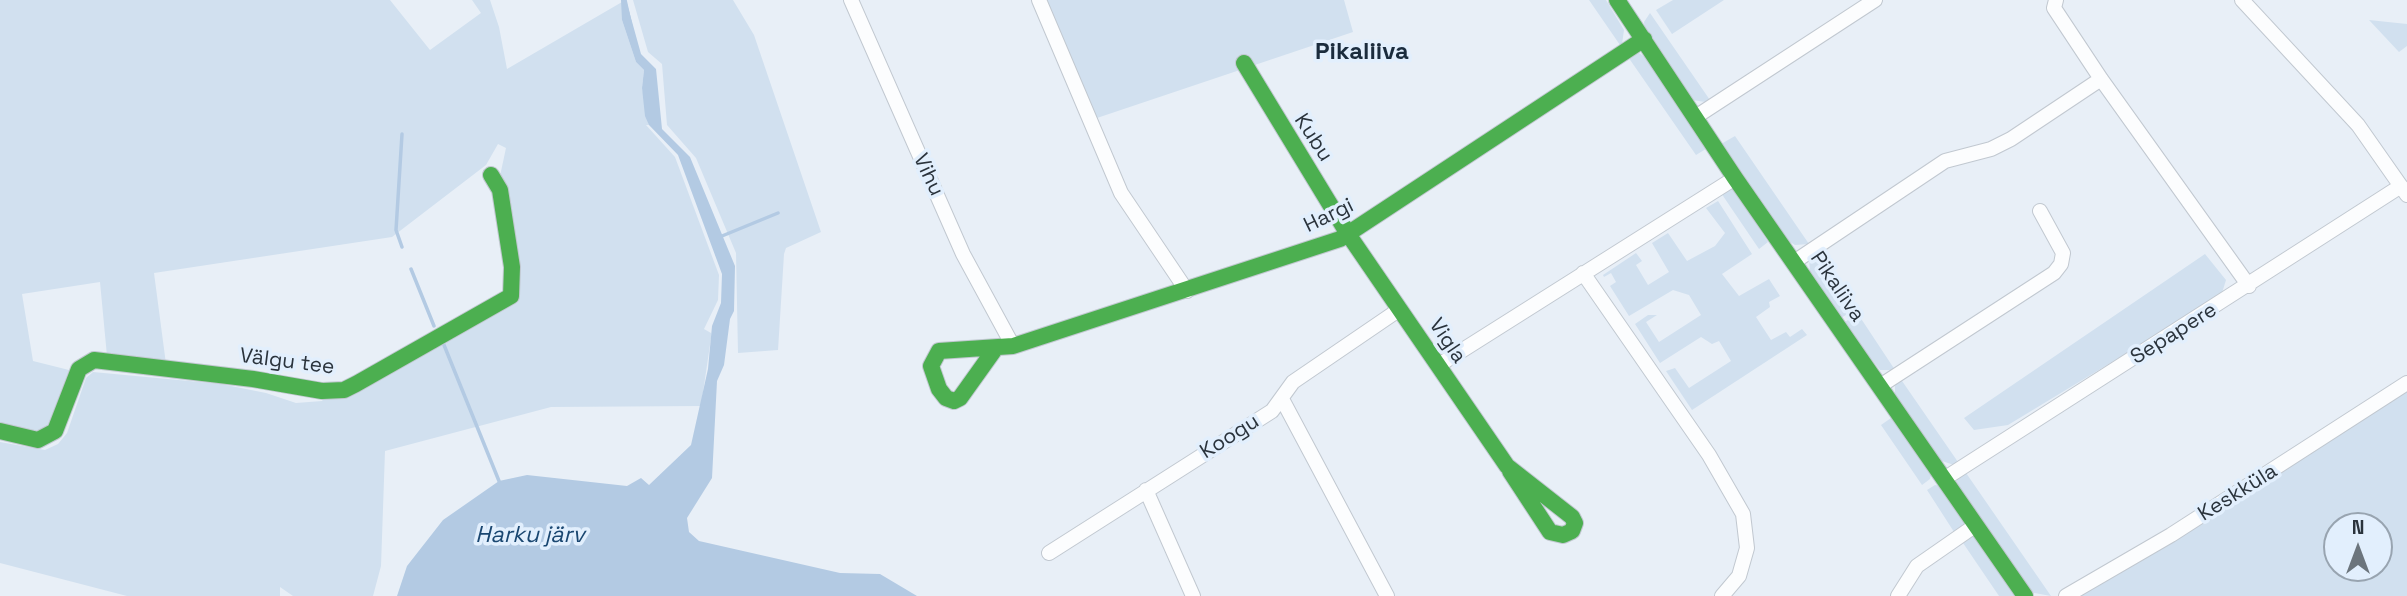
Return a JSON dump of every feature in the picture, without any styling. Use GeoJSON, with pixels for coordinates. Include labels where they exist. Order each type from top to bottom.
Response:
{"type":"FeatureCollection","features":[{"type":"Feature","properties":{"kind":"street","name":"Vihu"},"geometry":{"type":"LineString","coordinates":[[851,0],[963,254],[1013,346]]}},
{"type":"Feature","properties":{"kind":"street"},"geometry":{"type":"LineString","coordinates":[[1038,0],[1121,193],[1187,291]]}},
{"type":"Feature","properties":{"kind":"street","name":"Pikaliiva"},"geometry":{"type":"LineString","coordinates":[[1617,0],[1697,116],[1735,177],[2025,596]]}},
{"type":"Feature","properties":{"kind":"street"},"geometry":{"type":"LineString","coordinates":[[1697,116],[1875,0]]}},
{"type":"Feature","properties":{"kind":"street"},"geometry":{"type":"LineString","coordinates":[[2056,0],[2054,8],[2101,79],[2249,286]]}},
{"type":"Feature","properties":{"kind":"street"},"geometry":{"type":"LineString","coordinates":[[2242,0],[2358,125],[2404,190]]}},
{"type":"Feature","properties":{"kind":"street","name":"Hargi"},"geometry":{"type":"LineString","coordinates":[[995,349],[1013,346],[1187,291],[1348,234],[1644,39]]}},
{"type":"Feature","properties":{"kind":"street","name":"Kubu"},"geometry":{"type":"LineString","coordinates":[[1244,63],[1348,234]]}},
{"type":"Feature","properties":{"kind":"street"},"geometry":{"type":"LineString","coordinates":[[1794,262],[1945,161],[1991,149],[2011,139],[2101,79]]}},
{"type":"Feature","properties":{"kind":"street","name":"Välgu tee"},"geometry":{"type":"LineString","coordinates":[[0,431],[37,440],[49,436],[59,424],[79,369],[94,360],[253,379],[322,391],[344,390],[356,384],[511,296],[512,267],[500,190],[491,175]]}},
{"type":"Feature","properties":{"kind":"street"},"geometry":{"type":"LineString","coordinates":[[1439,365],[1735,177]]}},
{"type":"Feature","properties":{"kind":"street","name":"Sepapere"},"geometry":{"type":"LineString","coordinates":[[1944,479],[2404,190]]}},
{"type":"Feature","properties":{"kind":"street"},"geometry":{"type":"LineString","coordinates":[[1880,386],[2054,273],[2063,253],[2040,211]]}},
{"type":"Feature","properties":{"kind":"street","name":"Vigla"},"geometry":{"type":"LineString","coordinates":[[1348,234],[1510,471]]}},
{"type":"Feature","properties":{"kind":"street"},"geometry":{"type":"LineString","coordinates":[[1583,273],[1709,455],[1743,514],[1747,548],[1739,576],[1722,596]]}},
{"type":"Feature","properties":{"kind":"street","name":"Koogu"},"geometry":{"type":"LineString","coordinates":[[1049,553],[1272,411],[1293,382],[1400,309]]}},
{"type":"Feature","properties":{"kind":"street","name":"Keskküla"},"geometry":{"type":"LineString","coordinates":[[2066,596],[2171,535],[2407,383]]}},
{"type":"Feature","properties":{"kind":"street"},"geometry":{"type":"LineString","coordinates":[[1282,398],[1387,596]]}},
{"type":"Feature","properties":{"kind":"street"},"geometry":{"type":"LineString","coordinates":[[1146,490],[1194,596]]}},
{"type":"Feature","properties":{"kind":"street"},"geometry":{"type":"LineString","coordinates":[[1898,596],[1917,566],[1976,525]]}},
{"type":"Feature","properties":{"kind":"shaded area"},"geometry":{"type":"Polygon","coordinates":[[[0,0],[390,0],[430,50],[481,13],[472,0],[490,0],[499,27],[507,69],[622,2],[622,20],[636,62],[644,70],[642,88],[649,125],[646,125],[675,157],[719,275],[718,300],[704,329],[711,333],[711,338],[701,406],[551,407],[385,451],[381,566],[373,596],[293,596],[280,587],[280,596],[127,596],[0,563],[0,442],[45,450],[58,444],[67,433],[86,378],[93,372],[221,384],[266,393],[296,403],[322,401],[326,396],[508,304],[500,176],[506,148],[498,144],[486,165],[392,237],[154,273],[166,364],[107,356],[100,282],[22,294],[33,361],[73,371],[56,418],[42,433],[0,425],[0,0]]]}},
{"type":"Feature","properties":{"kind":"shaded area"},"geometry":{"type":"Polygon","coordinates":[[[633,0],[733,0],[754,35],[821,232],[786,248],[778,350],[738,353],[736,253],[696,158],[667,125],[662,64],[648,52],[633,0]]]}},
{"type":"Feature","properties":{"kind":"shaded area"},"geometry":{"type":"Polygon","coordinates":[[[1044,0],[1344,0],[1353,32],[1094,119],[1044,0]]]}},
{"type":"Feature","properties":{"kind":"shaded area"},"geometry":{"type":"Polygon","coordinates":[[[1589,0],[1606,0],[1624,30],[1622,44],[1620,45],[1589,0]]]}},
{"type":"Feature","properties":{"kind":"shaded area"},"geometry":{"type":"Polygon","coordinates":[[[1673,0],[1724,0],[1672,34],[1656,10],[1673,0]]]}},
{"type":"Feature","properties":{"kind":"shaded area"},"geometry":{"type":"Polygon","coordinates":[[[1650,13],[1712,103],[1692,100],[1645,32],[1644,22],[1650,13]]]}},
{"type":"Feature","properties":{"kind":"shaded area"},"geometry":{"type":"Polygon","coordinates":[[[2369,20],[2407,24],[2407,46],[2399,52],[2369,20]]]}},
{"type":"Feature","properties":{"kind":"shaded area"},"geometry":{"type":"Polygon","coordinates":[[[1639,53],[1645,57],[1709,147],[1696,155],[1626,54],[1639,53]]]}},
{"type":"Feature","properties":{"kind":"shaded area"},"geometry":{"type":"Polygon","coordinates":[[[1735,136],[1809,244],[1795,245],[1787,240],[1721,144],[1735,136]]]}},
{"type":"Feature","properties":{"kind":"shaded area"},"geometry":{"type":"Polygon","coordinates":[[[1733,188],[1768,242],[1759,249],[1719,190],[1733,188]]]}},
{"type":"Feature","properties":{"kind":"shaded area"},"geometry":{"type":"Polygon","coordinates":[[[1718,201],[1752,254],[1722,274],[1739,296],[1769,279],[1780,296],[1769,302],[1770,307],[1756,317],[1771,340],[1786,332],[1790,337],[1802,329],[1807,335],[1692,410],[1666,371],[1675,368],[1689,388],[1731,361],[1719,341],[1712,344],[1701,337],[1660,363],[1635,324],[1648,315],[1657,315],[1646,322],[1659,342],[1701,315],[1689,295],[1673,290],[1629,316],[1610,286],[1616,282],[1611,273],[1604,277],[1603,275],[1636,253],[1642,261],[1636,265],[1648,285],[1669,272],[1652,243],[1668,233],[1687,261],[1715,246],[1725,233],[1706,208],[1718,201]]]}},
{"type":"Feature","properties":{"kind":"shaded area"},"geometry":{"type":"Polygon","coordinates":[[[1814,251],[1854,310],[1841,318],[1810,273],[1809,257],[1814,251]]]}},
{"type":"Feature","properties":{"kind":"shaded area"},"geometry":{"type":"Polygon","coordinates":[[[2205,254],[2226,280],[2221,296],[2008,425],[1974,430],[1964,418],[2205,254]]]}},
{"type":"Feature","properties":{"kind":"shaded area"},"geometry":{"type":"Polygon","coordinates":[[[1858,314],[1895,370],[1880,370],[1843,323],[1858,314]]]}},
{"type":"Feature","properties":{"kind":"shaded area"},"geometry":{"type":"Polygon","coordinates":[[[1900,378],[1958,462],[1954,465],[1939,460],[1895,396],[1895,386],[1900,378]]]}},
{"type":"Feature","properties":{"kind":"shaded area"},"geometry":{"type":"Polygon","coordinates":[[[2407,390],[2407,596],[2078,596],[2216,516],[2407,390]]]}},
{"type":"Feature","properties":{"kind":"shaded area"},"geometry":{"type":"Polygon","coordinates":[[[1891,418],[1932,471],[1930,479],[1922,485],[1881,425],[1891,418]]]}},
{"type":"Feature","properties":{"kind":"shaded area"},"geometry":{"type":"Polygon","coordinates":[[[1964,470],[2051,596],[2029,592],[1959,490],[1956,478],[1964,470]]]}},
{"type":"Feature","properties":{"kind":"shaded area"},"geometry":{"type":"Polygon","coordinates":[[[1935,485],[1940,486],[1965,524],[1956,535],[1927,490],[1935,485]]]}},
{"type":"Feature","properties":{"kind":"shaded area"},"geometry":{"type":"Polygon","coordinates":[[[1967,536],[1975,536],[2017,596],[1999,596],[1961,540],[1967,536]]]}},
{"type":"Feature","properties":{"kind":"water","name":"Harku järv"},"geometry":{"type":"Polygon","coordinates":[[[621,0],[626,0],[641,54],[656,69],[662,129],[690,157],[735,266],[734,311],[730,319],[724,365],[717,381],[712,478],[687,518],[689,532],[699,541],[840,573],[880,574],[917,596],[397,596],[407,566],[443,520],[499,481],[527,475],[627,486],[641,478],[649,485],[691,445],[708,369],[712,326],[721,303],[722,274],[678,155],[649,125],[645,116],[642,88],[644,70],[636,62],[622,20],[621,0]]]}},
{"type":"Feature","properties":{"kind":"waterway"},"geometry":{"type":"LineString","coordinates":[[625,0],[631,27]]}},
{"type":"Feature","properties":{"kind":"waterway"},"geometry":{"type":"LineString","coordinates":[[402,134],[396,230],[402,247]]}},
{"type":"Feature","properties":{"kind":"waterway"},"geometry":{"type":"LineString","coordinates":[[722,236],[778,213]]}},
{"type":"Feature","properties":{"kind":"waterway"},"geometry":{"type":"LineString","coordinates":[[411,269],[434,326]]}},
{"type":"Feature","properties":{"kind":"waterway"},"geometry":{"type":"LineString","coordinates":[[444,345],[499,481]]}},
{"type":"Feature","properties":{"kind":"traffic: fast"},"geometry":{"type":"LineString","coordinates":[[1617,0],[1735,178],[2025,596]]}},
{"type":"Feature","properties":{"kind":"traffic: fast"},"geometry":{"type":"LineString","coordinates":[[995,349],[960,398],[954,401],[946,398],[939,389],[931,366],[939,351],[1013,346],[1340,239],[1644,39]]}},
{"type":"Feature","properties":{"kind":"traffic: fast"},"geometry":{"type":"LineString","coordinates":[[1244,63],[1348,234],[1507,466],[1572,517],[1575,523],[1572,531],[1563,535],[1550,532],[1510,471]]}},
{"type":"Feature","properties":{"kind":"traffic: fast"},"geometry":{"type":"LineString","coordinates":[[0,431],[38,440],[55,431],[79,369],[94,360],[253,379],[322,391],[344,390],[356,384],[511,296],[512,267],[500,190],[491,175]]}},
{"type":"Feature","properties":{"kind":"district","name":"Pikaliiva"},"geometry":{"type":"Point","coordinates":[1362,52]}}]}
